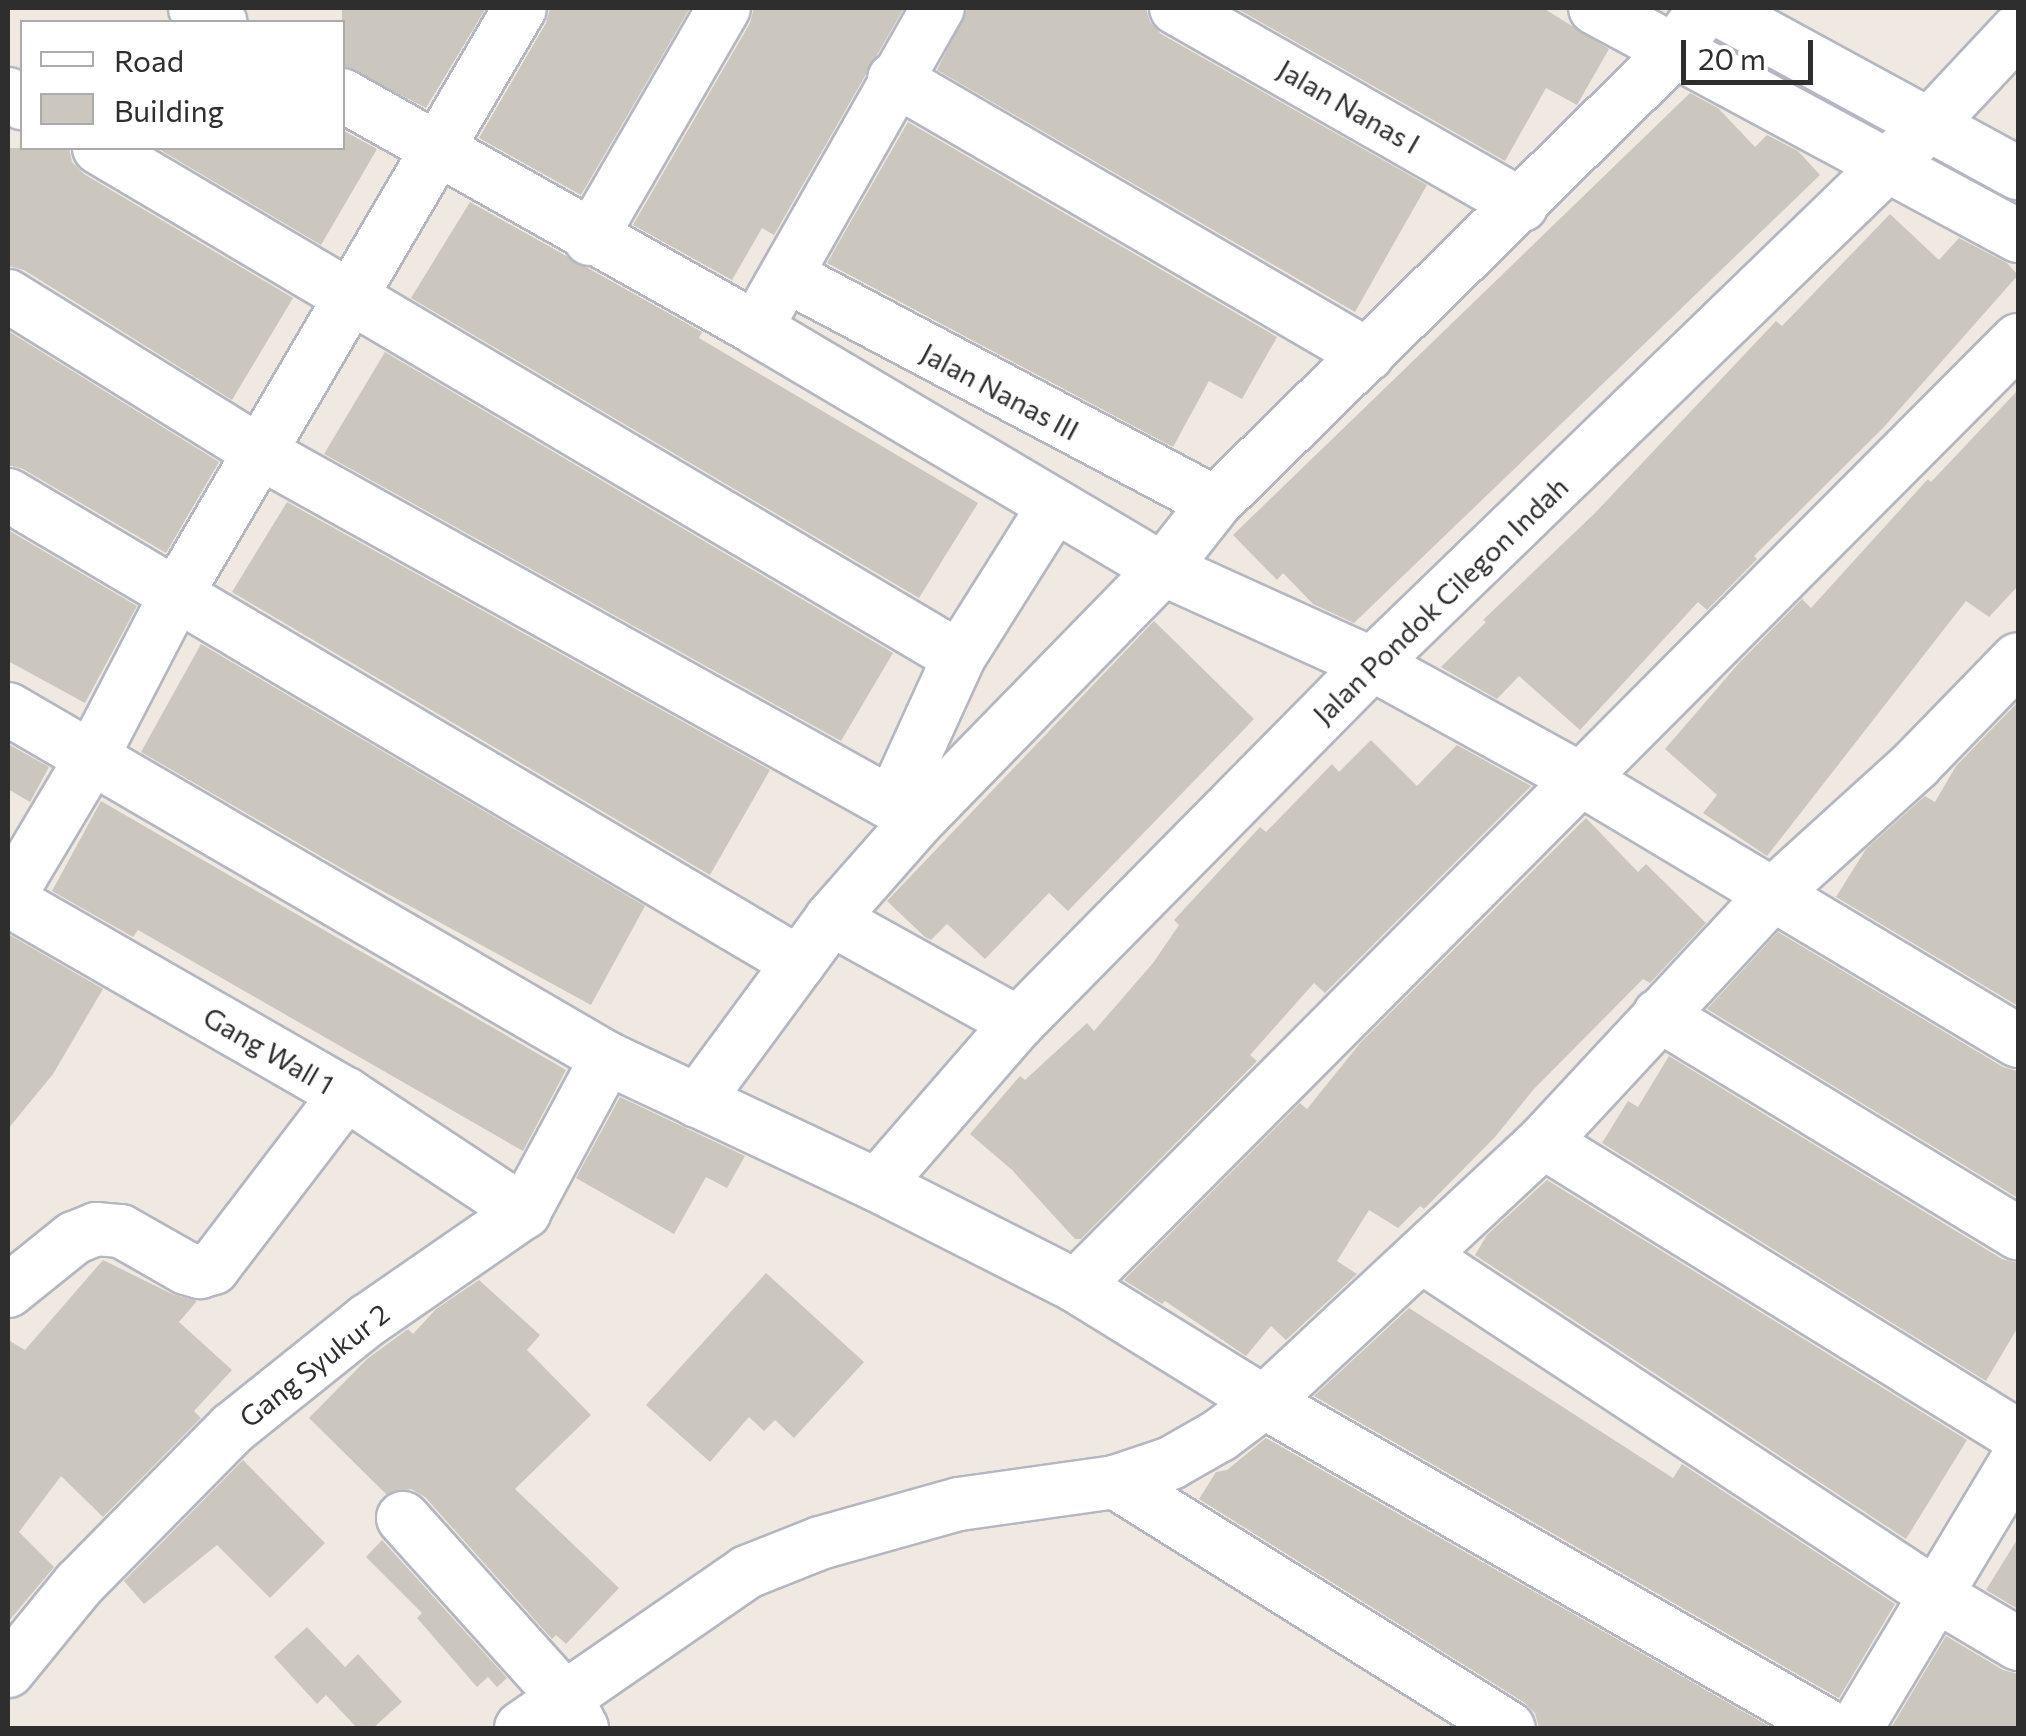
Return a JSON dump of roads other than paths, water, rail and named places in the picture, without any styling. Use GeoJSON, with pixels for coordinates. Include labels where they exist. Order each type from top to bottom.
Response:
{"type":"FeatureCollection","features":[{"type":"Feature","properties":{"kind":"street"},"geometry":{"type":"LineString","coordinates":[[194,8],[216,20]]}},
{"type":"Feature","properties":{"kind":"street"},"geometry":{"type":"LineString","coordinates":[[8,899],[90,759],[176,595],[520,8]]}},
{"type":"Feature","properties":{"kind":"street"},"geometry":{"type":"LineString","coordinates":[[590,238],[724,8]]}},
{"type":"Feature","properties":{"kind":"street"},"geometry":{"type":"LineString","coordinates":[[755,328],[938,8]]}},
{"type":"Feature","properties":{"kind":"street","name":"Jalan Nanas I"},"geometry":{"type":"LineString","coordinates":[[1176,8],[1522,206]]}},
{"type":"Feature","properties":{"kind":"street"},"geometry":{"type":"LineString","coordinates":[[1595,8],[2018,236]]}},
{"type":"Feature","properties":{"kind":"street"},"geometry":{"type":"LineString","coordinates":[[697,1101],[906,810],[1164,569],[1215,503],[1522,206],[1673,53],[1704,8]]}},
{"type":"Feature","properties":{"kind":"street"},"geometry":{"type":"LineString","coordinates":[[1716,8],[2018,172]]}},
{"type":"Feature","properties":{"kind":"street","name":"Jalan Pondok Cilegon Indah"},"geometry":{"type":"LineString","coordinates":[[877,1185],[1018,1023],[1372,664],[1929,124],[2018,30]]}},
{"type":"Feature","properties":{"kind":"street"},"geometry":{"type":"LineString","coordinates":[[894,79],[1368,355]]}},
{"type":"Feature","properties":{"kind":"street"},"geometry":{"type":"LineString","coordinates":[[345,97],[755,328],[1164,569],[1372,664],[1582,780],[2018,1041]]}},
{"type":"Feature","properties":{"kind":"street"},"geometry":{"type":"LineString","coordinates":[[102,150],[959,657]]}},
{"type":"Feature","properties":{"kind":"street","name":"Jalan Nanas III"},"geometry":{"type":"LineString","coordinates":[[787,276],[1215,503]]}},
{"type":"Feature","properties":{"kind":"street"},"geometry":{"type":"LineString","coordinates":[[8,296],[261,452],[906,810]]}},
{"type":"Feature","properties":{"kind":"street"},"geometry":{"type":"LineString","coordinates":[[1076,1286],[2018,340]]}},
{"type":"Feature","properties":{"kind":"street"},"geometry":{"type":"LineString","coordinates":[[8,495],[799,963]]}},
{"type":"Feature","properties":{"kind":"street"},"geometry":{"type":"LineString","coordinates":[[906,810],[959,657],[1054,506]]}},
{"type":"Feature","properties":{"kind":"street"},"geometry":{"type":"LineString","coordinates":[[521,1728],[575,1714],[747,1572],[820,1542],[960,1504],[1115,1482],[1172,1463],[1264,1402],[1542,1142],[1774,892],[1916,764],[2018,659]]}},
{"type":"Feature","properties":{"kind":"street"},"geometry":{"type":"LineString","coordinates":[[8,709],[607,1058],[877,1185],[1076,1286],[1264,1402],[1831,1728]]}},
{"type":"Feature","properties":{"kind":"street","name":"Gang Wall 1"},"geometry":{"type":"LineString","coordinates":[[8,899],[346,1094],[524,1212]]}},
{"type":"Feature","properties":{"kind":"street"},"geometry":{"type":"LineString","coordinates":[[831,919],[1018,1023]]}},
{"type":"Feature","properties":{"kind":"street"},"geometry":{"type":"LineString","coordinates":[[1659,1014],[2018,1233]]}},
{"type":"Feature","properties":{"kind":"street","name":"Gang Syukur 2"},"geometry":{"type":"LineString","coordinates":[[8,1671],[79,1584],[233,1428],[368,1320],[524,1212],[607,1058]]}},
{"type":"Feature","properties":{"kind":"street"},"geometry":{"type":"LineString","coordinates":[[8,1291],[74,1238],[96,1229],[121,1231],[186,1268],[200,1272],[213,1268],[346,1094]]}},
{"type":"Feature","properties":{"kind":"street"},"geometry":{"type":"LineString","coordinates":[[1542,1142],[2018,1436]]}},
{"type":"Feature","properties":{"kind":"street"},"geometry":{"type":"LineString","coordinates":[[1421,1256],[1939,1597],[2018,1644]]}},
{"type":"Feature","properties":{"kind":"street"},"geometry":{"type":"LineString","coordinates":[[1856,1728],[1939,1597],[2018,1458]]}},
{"type":"Feature","properties":{"kind":"street"},"geometry":{"type":"LineString","coordinates":[[1115,1482],[1502,1726]]}},
{"type":"Feature","properties":{"kind":"street"},"geometry":{"type":"LineString","coordinates":[[403,1518],[575,1714]]}}]}
